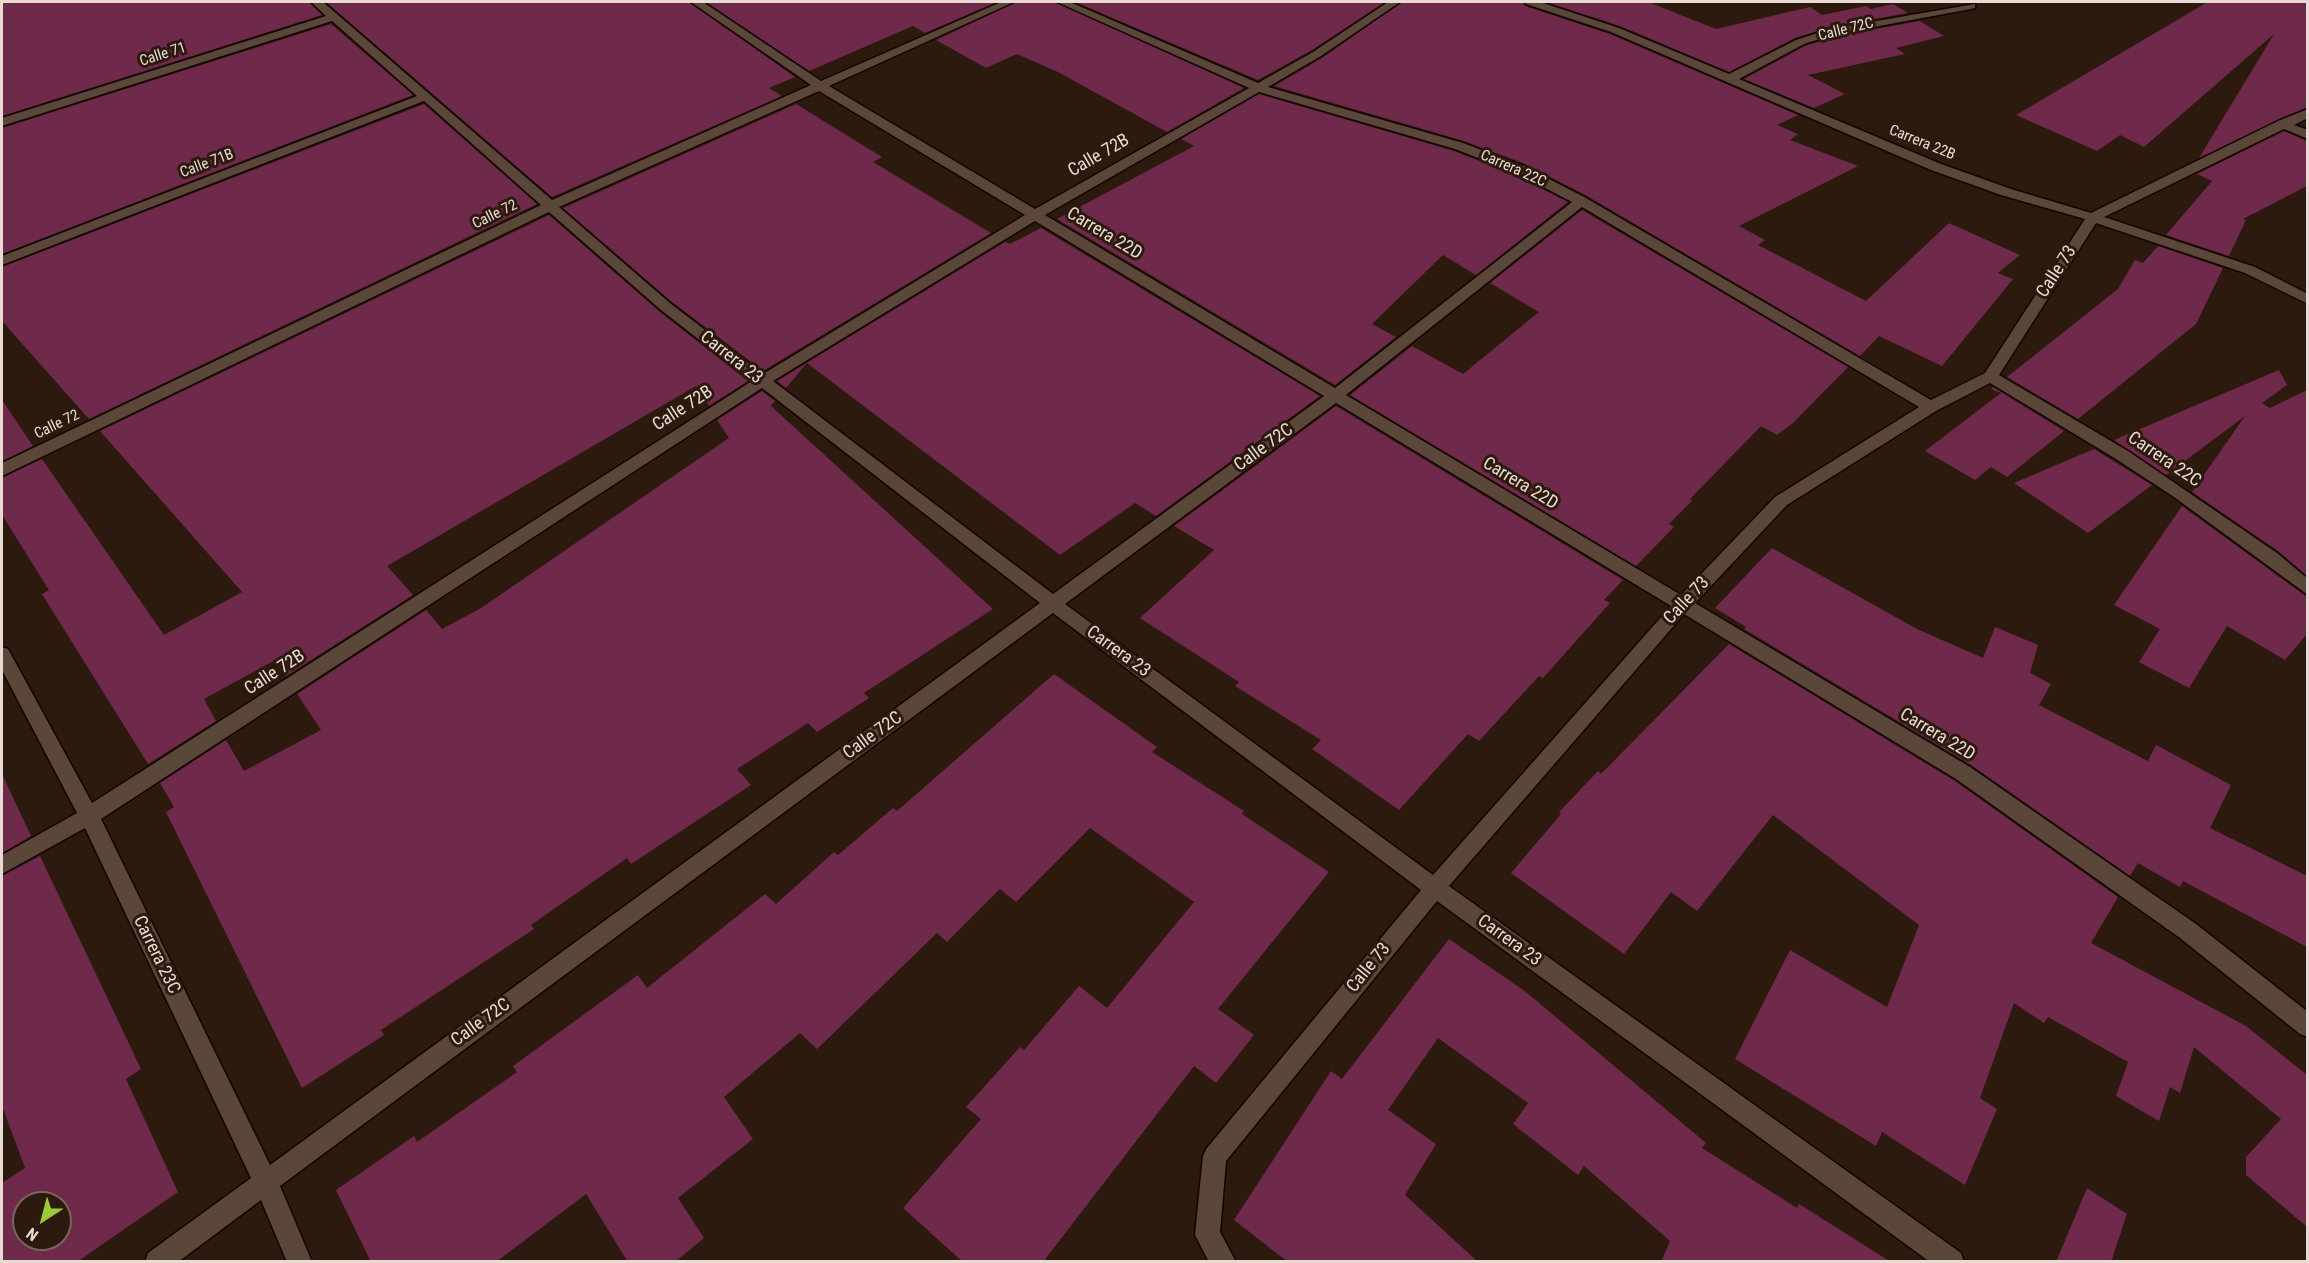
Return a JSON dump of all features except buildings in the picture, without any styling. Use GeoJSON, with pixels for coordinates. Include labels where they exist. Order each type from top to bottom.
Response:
{"type":"FeatureCollection","features":[{"type":"Feature","properties":{"kind":"street","name":"Carrera 23"},"geometry":{"type":"LineString","coordinates":[[317,2],[666,308],[1053,604],[1435,888],[1952,1262]]}},
{"type":"Feature","properties":{"kind":"street","name":"Carrera 22D"},"geometry":{"type":"LineString","coordinates":[[696,2],[820,86],[1963,773],[2188,931],[2307,1026]]}},
{"type":"Feature","properties":{"kind":"street","name":"Calle 72"},"geometry":{"type":"LineString","coordinates":[[2,470],[550,206],[1009,2]]}},
{"type":"Feature","properties":{"kind":"street","name":"Carrera 22C"},"geometry":{"type":"LineString","coordinates":[[1062,2],[1259,88],[1459,146],[1519,169],[1581,201],[1931,407]]}},
{"type":"Feature","properties":{"kind":"street","name":"Calle 72B"},"geometry":{"type":"LineString","coordinates":[[2,865],[89,816],[762,381],[1035,215],[1259,88],[1395,2]]}},
{"type":"Feature","properties":{"kind":"street","name":"Carrera 22B"},"geometry":{"type":"LineString","coordinates":[[1530,2],[1593,21],[1946,171],[2250,270],[2307,300]]}},
{"type":"Feature","properties":{"kind":"street","name":"Calle 72C"},"geometry":{"type":"LineString","coordinates":[[1730,80],[1774,54],[1823,35],[1871,23],[1971,6]]}},
{"type":"Feature","properties":{"kind":"street","name":"Calle 71"},"geometry":{"type":"LineString","coordinates":[[2,122],[333,17]]}},
{"type":"Feature","properties":{"kind":"street","name":"Calle 71B"},"geometry":{"type":"LineString","coordinates":[[2,261],[424,97]]}},
{"type":"Feature","properties":{"kind":"street"},"geometry":{"type":"LineString","coordinates":[[2093,217],[2307,113]]}},
{"type":"Feature","properties":{"kind":"street"},"geometry":{"type":"LineString","coordinates":[[2282,124],[2307,135]]}},
{"type":"Feature","properties":{"kind":"street","name":"Calle 72C"},"geometry":{"type":"LineString","coordinates":[[157,1262],[1335,396],[1581,201]]}},
{"type":"Feature","properties":{"kind":"street","name":"Calle 73"},"geometry":{"type":"LineString","coordinates":[[1224,1262],[1207,1235],[1215,1155],[1435,888],[1683,604],[1781,501],[1931,407],[1990,376],[2093,217]]}},
{"type":"Feature","properties":{"kind":"street","name":"Carrera 22C"},"geometry":{"type":"LineString","coordinates":[[1990,376],[2112,449],[2180,493],[2271,558],[2307,589]]}},
{"type":"Feature","properties":{"kind":"street","name":"Carrera 23C"},"geometry":{"type":"LineString","coordinates":[[2,654],[89,816],[266,1181],[300,1262]]}}]}
